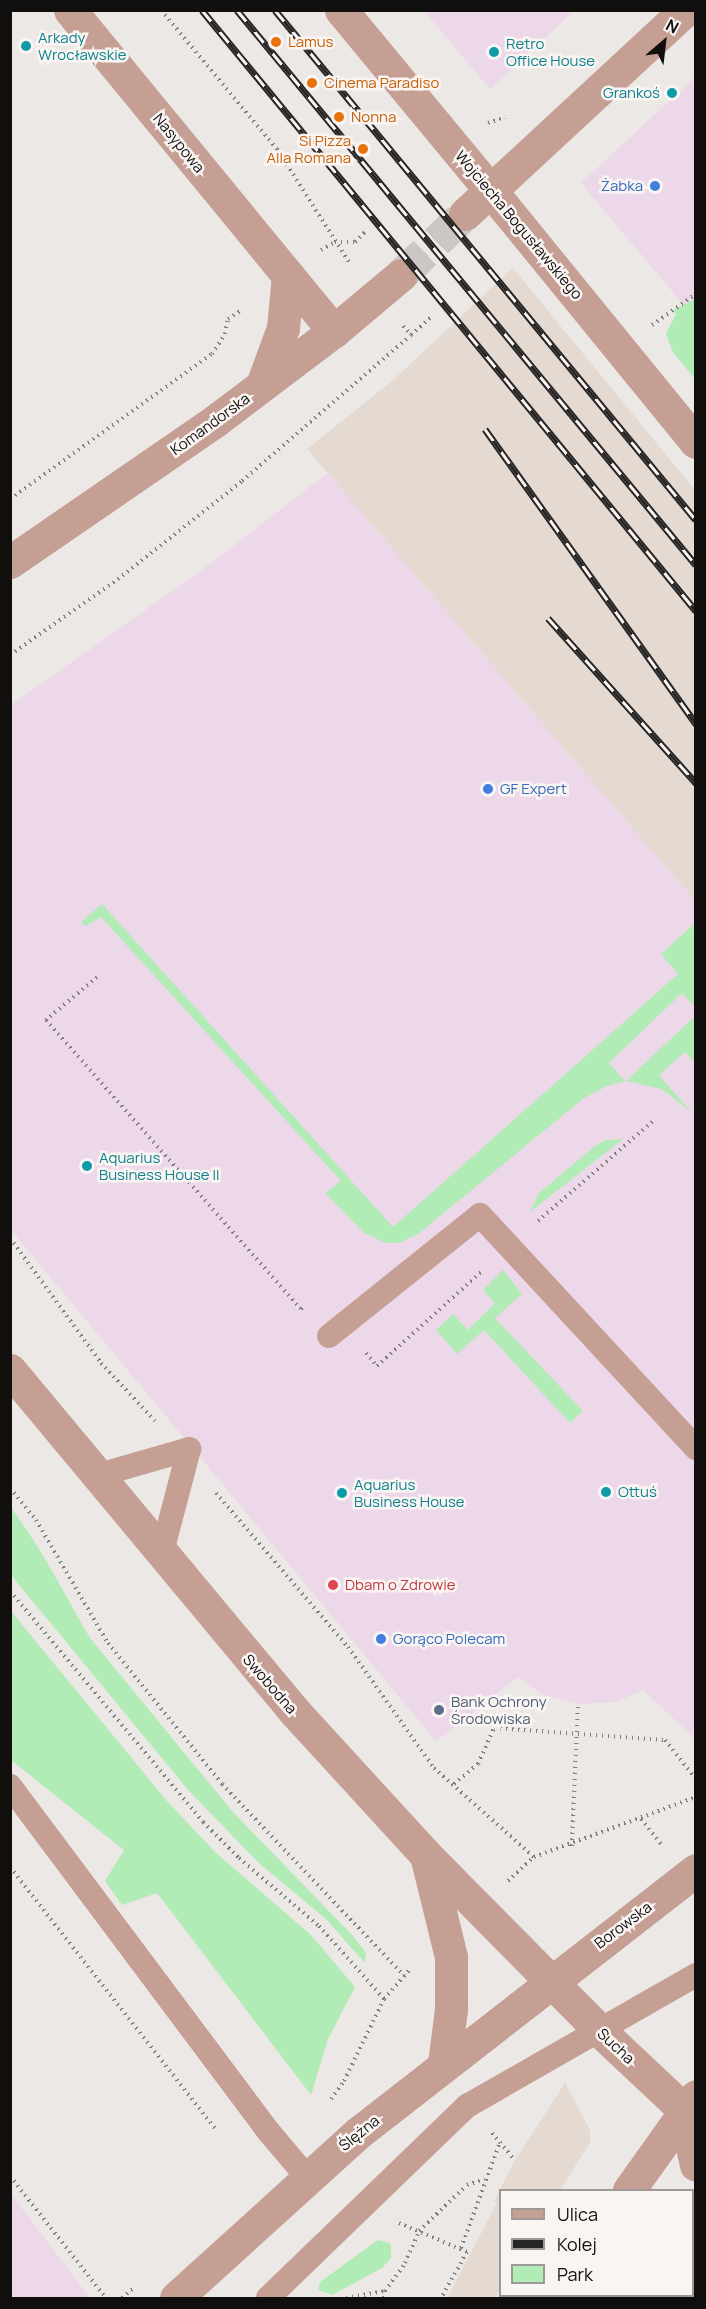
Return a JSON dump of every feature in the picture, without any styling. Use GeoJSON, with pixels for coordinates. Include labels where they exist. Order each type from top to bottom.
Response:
{"type":"FeatureCollection","features":[{"type":"Feature","properties":{"kind":"street","name":"Nasypowa"},"geometry":{"type":"LineString","coordinates":[[70,10],[334,331]]}},
{"type":"Feature","properties":{"kind":"street","name":"Wojciecha Bogusławskiego"},"geometry":{"type":"LineString","coordinates":[[341,10],[696,442]]}},
{"type":"Feature","properties":{"kind":"street"},"geometry":{"type":"LineString","coordinates":[[465,214],[685,10]]}},
{"type":"Feature","properties":{"kind":"street"},"geometry":{"type":"LineString","coordinates":[[262,385],[283,328],[288,275]]}},
{"type":"Feature","properties":{"kind":"street","name":"Komandorska"},"geometry":{"type":"LineString","coordinates":[[10,562],[262,385],[334,331],[401,275]]}},
{"type":"Feature","properties":{"kind":"street","name":"Swobodna"},"geometry":{"type":"LineString","coordinates":[[10,1370],[99,1475],[234,1642],[426,1855],[551,1980]]}},
{"type":"Feature","properties":{"kind":"street"},"geometry":{"type":"LineString","coordinates":[[426,1855],[450,1957],[451,2009],[444,2064]]}},
{"type":"Feature","properties":{"kind":"street","name":"Borowska"},"geometry":{"type":"LineString","coordinates":[[551,1980],[682,1863]]}},
{"type":"Feature","properties":{"kind":"street","name":"Ślężna"},"geometry":{"type":"LineString","coordinates":[[176,2298],[307,2177],[444,2064],[551,1980]]}},
{"type":"Feature","properties":{"kind":"street","name":"Sucha"},"geometry":{"type":"LineString","coordinates":[[551,1980],[600,2031],[692,2105]]}},
{"type":"Feature","properties":{"kind":"street"},"geometry":{"type":"LineString","coordinates":[[692,2105],[696,2165]]}},
{"type":"Feature","properties":{"kind":"street"},"geometry":{"type":"LineString","coordinates":[[630,2189],[692,2105]]}},
{"type":"Feature","properties":{"kind":"lane"},"geometry":{"type":"LineString","coordinates":[[329,1336],[480,1215],[696,1448]]}},
{"type":"Feature","properties":{"kind":"lane"},"geometry":{"type":"LineString","coordinates":[[99,1475],[183,1455],[162,1552]]}},
{"type":"Feature","properties":{"kind":"lane"},"geometry":{"type":"LineString","coordinates":[[10,1786],[267,2131],[307,2177]]}},
{"type":"Feature","properties":{"kind":"lane"},"geometry":{"type":"LineString","coordinates":[[268,2298],[466,2106],[696,1975]]}},
{"type":"Feature","properties":{"kind":"path"},"geometry":{"type":"LineString","coordinates":[[161,10],[277,149],[349,262]]}},
{"type":"Feature","properties":{"kind":"path"},"geometry":{"type":"LineString","coordinates":[[318,252],[335,242],[355,242],[366,231]]}},
{"type":"Feature","properties":{"kind":"path"},"geometry":{"type":"LineString","coordinates":[[645,331],[696,294]]}},
{"type":"Feature","properties":{"kind":"path"},"geometry":{"type":"LineString","coordinates":[[10,499],[212,354],[225,334],[228,319],[242,310]]}},
{"type":"Feature","properties":{"kind":"path"},"geometry":{"type":"LineString","coordinates":[[10,655],[112,583],[242,482],[433,315]]}},
{"type":"Feature","properties":{"kind":"path"},"geometry":{"type":"LineString","coordinates":[[401,324],[411,335]]}},
{"type":"Feature","properties":{"kind":"path"},"geometry":{"type":"LineString","coordinates":[[97,977],[46,1020],[301,1309],[308,1302]]}},
{"type":"Feature","properties":{"kind":"path"},"geometry":{"type":"LineString","coordinates":[[10,1238],[101,1363],[167,1433],[183,1455],[348,1647],[435,1768],[534,1857]]}},
{"type":"Feature","properties":{"kind":"path"},"geometry":{"type":"LineString","coordinates":[[10,1488],[36,1520],[108,1643],[222,1784],[404,1976],[384,1999],[344,2081],[324,2108]]}},
{"type":"Feature","properties":{"kind":"path"},"geometry":{"type":"LineString","coordinates":[[10,1591],[203,1822],[239,1858],[319,1926],[384,1999]]}},
{"type":"Feature","properties":{"kind":"path"},"geometry":{"type":"LineString","coordinates":[[572,1846],[578,1704]]}},
{"type":"Feature","properties":{"kind":"path"},"geometry":{"type":"LineString","coordinates":[[454,1784],[478,1764],[494,1728],[665,1740],[696,1779]]}},
{"type":"Feature","properties":{"kind":"path"},"geometry":{"type":"LineString","coordinates":[[516,1874],[534,1857],[572,1846],[696,1797]]}},
{"type":"Feature","properties":{"kind":"path"},"geometry":{"type":"LineString","coordinates":[[641,1819],[682,1863]]}},
{"type":"Feature","properties":{"kind":"path"},"geometry":{"type":"LineString","coordinates":[[10,1867],[221,2136]]}},
{"type":"Feature","properties":{"kind":"path"},"geometry":{"type":"LineString","coordinates":[[490,2130],[515,2160]]}},
{"type":"Feature","properties":{"kind":"path"},"geometry":{"type":"LineString","coordinates":[[441,2298],[466,2252],[461,2248],[484,2179],[500,2142]]}},
{"type":"Feature","properties":{"kind":"path"},"geometry":{"type":"LineString","coordinates":[[10,2176],[106,2298]]}},
{"type":"Feature","properties":{"kind":"path"},"geometry":{"type":"LineString","coordinates":[[384,2298],[385,2291],[405,2263],[419,2231],[467,2185],[484,2179]]}},
{"type":"Feature","properties":{"kind":"path"},"geometry":{"type":"LineString","coordinates":[[346,2298],[385,2291]]}},
{"type":"Feature","properties":{"kind":"shaded area","name":"Retro Office House"},"geometry":{"type":"Polygon","coordinates":[[[424,11],[574,11],[490,89],[424,11]]]}},
{"type":"Feature","properties":{"kind":"shaded area"},"geometry":{"type":"Polygon","coordinates":[[[695,77],[695,299],[683,304],[581,183],[695,77]]]}},
{"type":"Feature","properties":{"kind":"shaded area"},"geometry":{"type":"Polygon","coordinates":[[[513,268],[695,490],[695,901],[307,449],[392,381],[513,268]]]}},
{"type":"Feature","properties":{"kind":"shaded area"},"geometry":{"type":"Polygon","coordinates":[[[328,473],[695,901],[695,1739],[643,1690],[616,1702],[578,1704],[543,1695],[518,1677],[436,1741],[11,1230],[11,705],[202,570],[328,473]]]}},
{"type":"Feature","properties":{"kind":"shaded area"},"geometry":{"type":"Polygon","coordinates":[[[565,2083],[590,2130],[590,2143],[561,2189],[500,2189],[515,2160],[565,2083]]]}},
{"type":"Feature","properties":{"kind":"shaded area"},"geometry":{"type":"Polygon","coordinates":[[[499,2191],[499,2291],[496,2298],[447,2298],[497,2203],[494,2201],[499,2191]]]}},
{"type":"Feature","properties":{"kind":"shaded area"},"geometry":{"type":"Polygon","coordinates":[[[11,2194],[90,2298],[11,2298],[11,2194]]]}},
{"type":"Feature","properties":{"kind":"green space"},"geometry":{"type":"Polygon","coordinates":[[[695,299],[695,379],[673,352],[666,334],[676,314],[673,310],[695,299]]]}},
{"type":"Feature","properties":{"kind":"green space"},"geometry":{"type":"Polygon","coordinates":[[[102,904],[393,1227],[678,974],[661,954],[695,923],[695,1007],[682,993],[609,1063],[625,1081],[607,1086],[584,1098],[418,1234],[399,1243],[386,1243],[364,1233],[325,1193],[341,1181],[101,917],[86,926],[81,922],[102,904]]]}},
{"type":"Feature","properties":{"kind":"green space"},"geometry":{"type":"Polygon","coordinates":[[[695,1016],[695,1063],[685,1052],[659,1075],[692,1113],[662,1089],[626,1081],[695,1016]]]}},
{"type":"Feature","properties":{"kind":"green space"},"geometry":{"type":"Polygon","coordinates":[[[623,1139],[530,1212],[539,1193],[595,1146],[606,1140],[623,1139]]]}},
{"type":"Feature","properties":{"kind":"green space"},"geometry":{"type":"Polygon","coordinates":[[[503,1270],[522,1294],[495,1318],[583,1411],[570,1423],[484,1330],[457,1354],[436,1330],[453,1314],[468,1330],[495,1303],[483,1290],[503,1270]]]}},
{"type":"Feature","properties":{"kind":"green space"},"geometry":{"type":"Polygon","coordinates":[[[11,1507],[40,1550],[90,1638],[232,1811],[353,1936],[366,1953],[365,1963],[327,1920],[259,1863],[189,1791],[11,1575],[11,1507]]]}},
{"type":"Feature","properties":{"kind":"green space"},"geometry":{"type":"Polygon","coordinates":[[[10,1610],[167,1801],[215,1852],[311,1935],[355,1987],[328,2039],[311,2095],[157,1893],[122,1905],[105,1881],[124,1850],[11,1760],[10,1610]]]}},
{"type":"Feature","properties":{"kind":"green space"},"geometry":{"type":"Polygon","coordinates":[[[378,2240],[390,2243],[391,2248],[391,2258],[382,2268],[332,2295],[318,2290],[320,2282],[378,2240]]]}},
{"type":"Feature","properties":{"kind":"tunnel"},"geometry":{"type":"LineString","coordinates":[[401,275],[465,214]]}},
{"type":"Feature","properties":{"kind":"railway"},"geometry":{"type":"LineString","coordinates":[[202,10],[696,611]]}},
{"type":"Feature","properties":{"kind":"railway"},"geometry":{"type":"LineString","coordinates":[[237,10],[696,565]]}},
{"type":"Feature","properties":{"kind":"railway"},"geometry":{"type":"LineString","coordinates":[[275,10],[696,520]]}},
{"type":"Feature","properties":{"kind":"railway"},"geometry":{"type":"LineString","coordinates":[[485,429],[696,724]]}},
{"type":"Feature","properties":{"kind":"railway"},"geometry":{"type":"LineString","coordinates":[[548,618],[696,783]]}},
{"type":"Feature","properties":{"kind":"place","name":"Lamus"},"geometry":{"type":"Point","coordinates":[276,42]}},
{"type":"Feature","properties":{"kind":"place","name":"Arkady Wrocławskie"},"geometry":{"type":"Point","coordinates":[26,46]}},
{"type":"Feature","properties":{"kind":"place","name":"Retro Office House"},"geometry":{"type":"Point","coordinates":[494,52]}},
{"type":"Feature","properties":{"kind":"place","name":"Cinema Paradiso"},"geometry":{"type":"Point","coordinates":[312,83]}},
{"type":"Feature","properties":{"kind":"place","name":"Grankoś"},"geometry":{"type":"Point","coordinates":[672,93]}},
{"type":"Feature","properties":{"kind":"place","name":"Nonna"},"geometry":{"type":"Point","coordinates":[339,117]}},
{"type":"Feature","properties":{"kind":"place","name":"Si Pizza Alla Romana"},"geometry":{"type":"Point","coordinates":[363,149]}},
{"type":"Feature","properties":{"kind":"place","name":"Żabka"},"geometry":{"type":"Point","coordinates":[655,186]}},
{"type":"Feature","properties":{"kind":"place","name":"GF Expert"},"geometry":{"type":"Point","coordinates":[488,789]}},
{"type":"Feature","properties":{"kind":"place","name":"Aquarius Business House II"},"geometry":{"type":"Point","coordinates":[87,1166]}},
{"type":"Feature","properties":{"kind":"place","name":"Ottuś"},"geometry":{"type":"Point","coordinates":[606,1492]}},
{"type":"Feature","properties":{"kind":"place","name":"Aquarius Business House"},"geometry":{"type":"Point","coordinates":[342,1493]}},
{"type":"Feature","properties":{"kind":"place","name":"Dbam o Zdrowie"},"geometry":{"type":"Point","coordinates":[333,1585]}},
{"type":"Feature","properties":{"kind":"place","name":"Gorąco Polecam"},"geometry":{"type":"Point","coordinates":[381,1639]}},
{"type":"Feature","properties":{"kind":"place","name":"Bank Ochrony Środowiska"},"geometry":{"type":"Point","coordinates":[439,1710]}}]}
